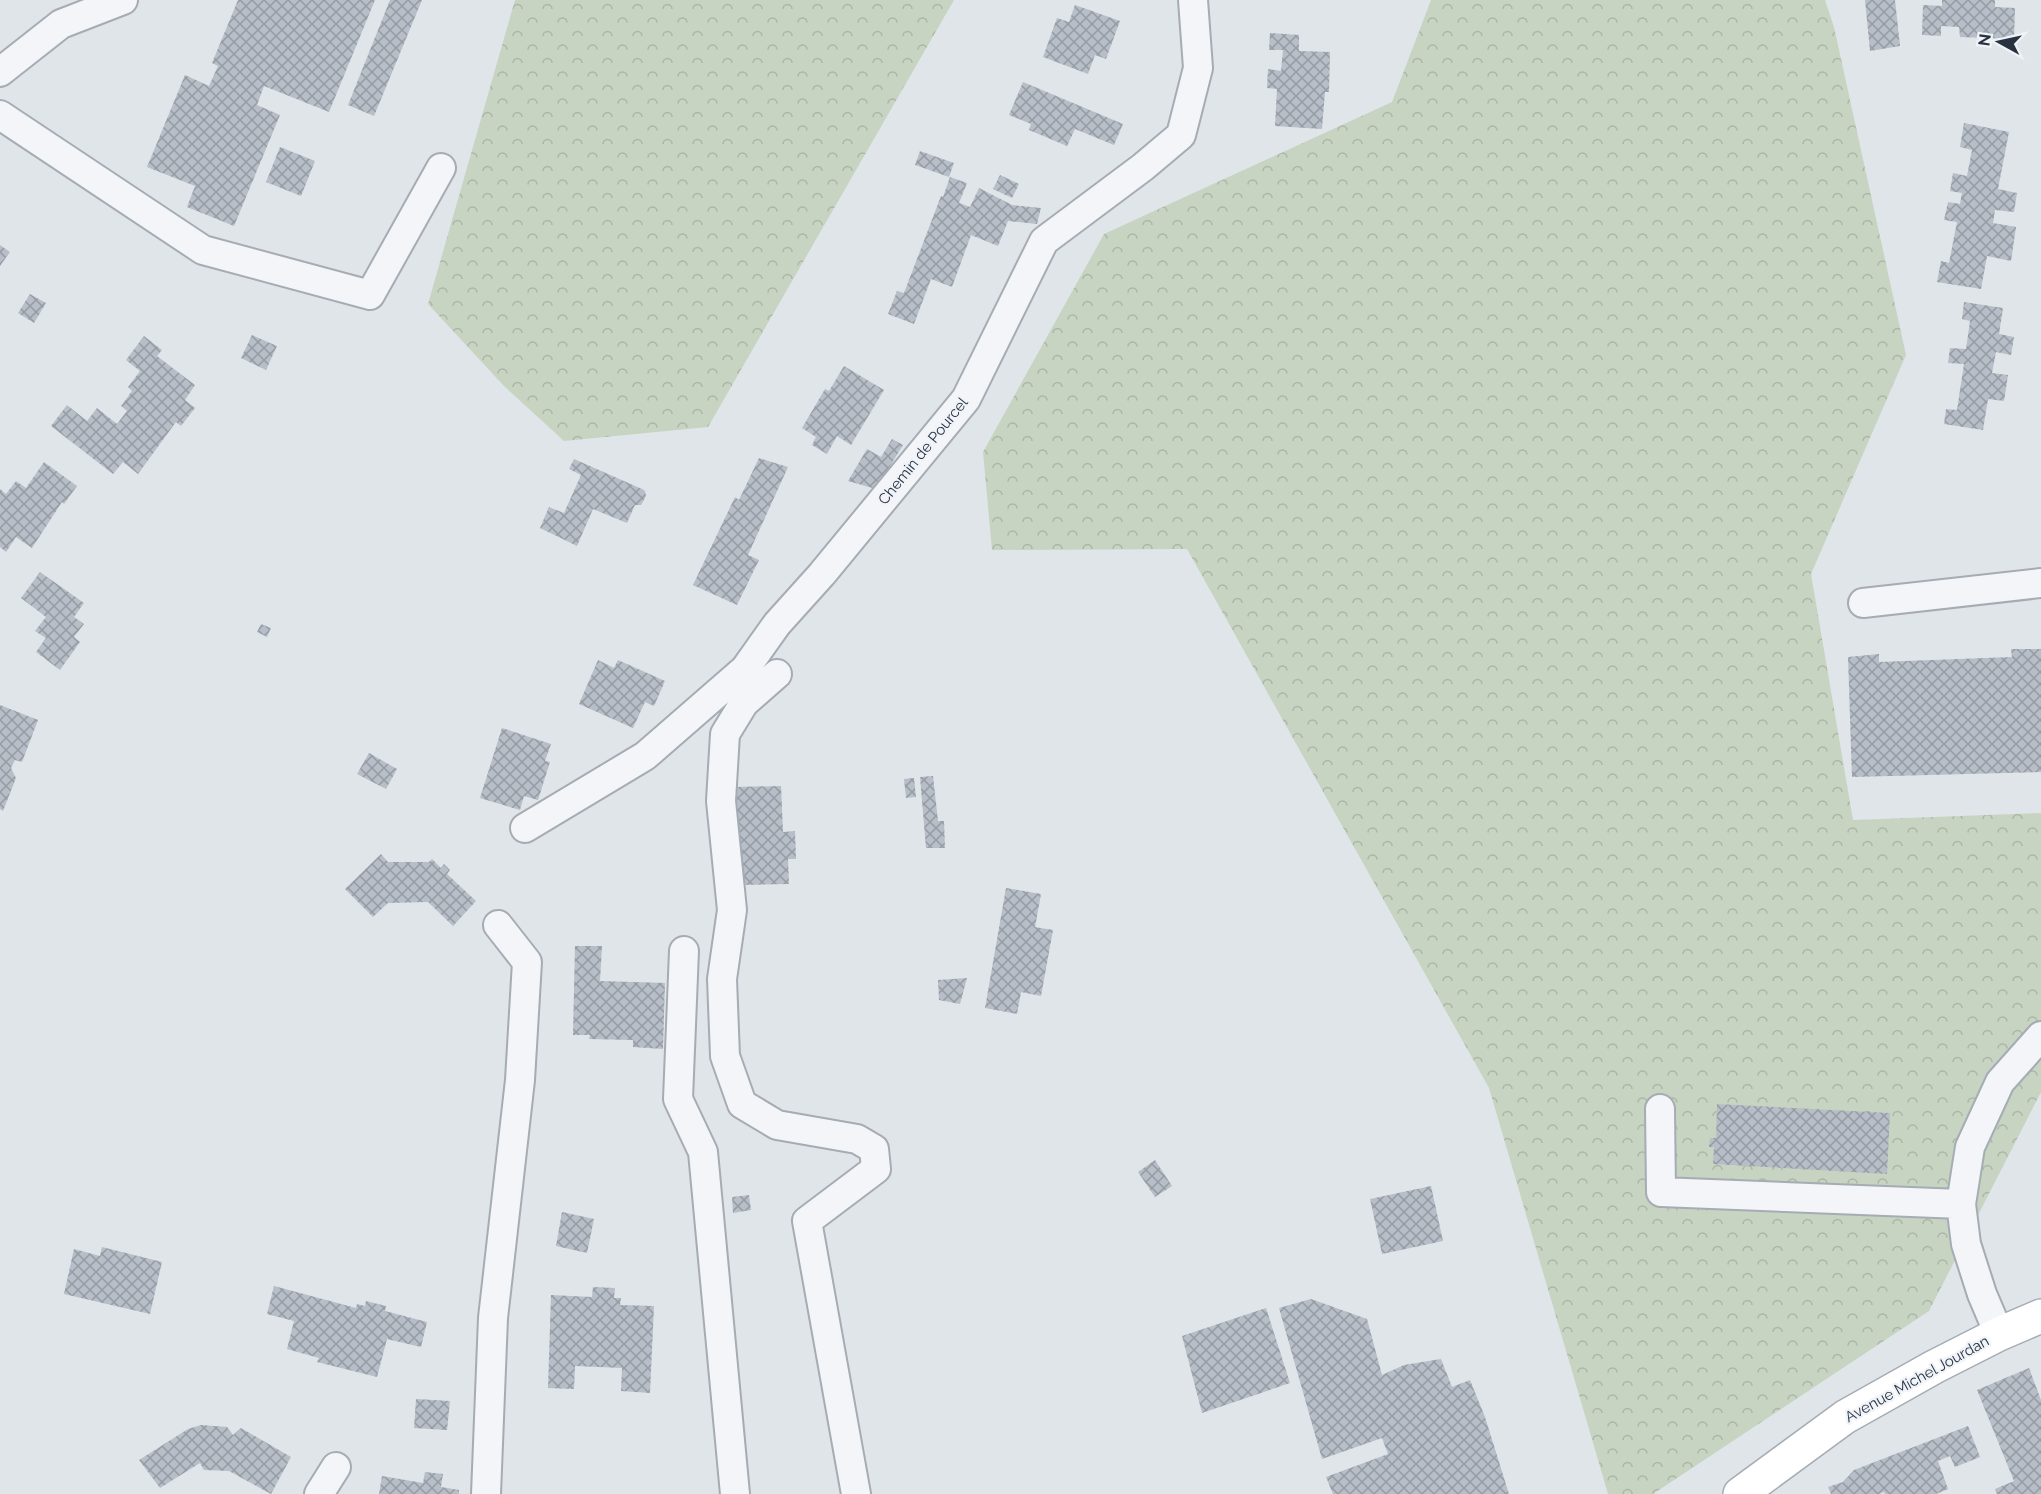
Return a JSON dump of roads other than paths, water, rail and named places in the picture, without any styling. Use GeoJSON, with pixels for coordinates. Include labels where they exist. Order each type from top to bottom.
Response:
{"type":"FeatureCollection","features":[{"type":"Feature","properties":{"kind":"main road","name":"Avenue Michel Jourdan"},"geometry":{"type":"LineString","coordinates":[[1740,1494],[1845,1417],[1999,1334],[2041,1316]]}},
{"type":"Feature","properties":{"kind":"street"},"geometry":{"type":"LineString","coordinates":[[0,72],[61,24],[123,0]]}},
{"type":"Feature","properties":{"kind":"street","name":"Chemin de Pourcel"},"geometry":{"type":"LineString","coordinates":[[525,828],[645,756],[745,669],[777,624],[822,574],[966,399],[1044,241],[1143,167],[1181,135],[1198,68],[1193,0]]}},
{"type":"Feature","properties":{"kind":"street"},"geometry":{"type":"LineString","coordinates":[[0,115],[203,250],[370,295],[441,168]]}},
{"type":"Feature","properties":{"kind":"street"},"geometry":{"type":"LineString","coordinates":[[1863,603],[2041,583]]}},
{"type":"Feature","properties":{"kind":"street"},"geometry":{"type":"LineString","coordinates":[[777,674],[744,703],[725,734],[721,801],[732,910],[722,979],[725,1056],[742,1104],[777,1125],[857,1139],[874,1149],[876,1169],[807,1221],[856,1494]]}},
{"type":"Feature","properties":{"kind":"street"},"geometry":{"type":"LineString","coordinates":[[486,1494],[493,1318],[520,1080],[527,962],[498,925]]}},
{"type":"Feature","properties":{"kind":"street"},"geometry":{"type":"LineString","coordinates":[[684,951],[678,1099],[703,1152],[735,1494]]}},
{"type":"Feature","properties":{"kind":"street"},"geometry":{"type":"LineString","coordinates":[[1999,1334],[1982,1294],[1966,1244],[1961,1204],[1971,1147],[2000,1082],[2041,1035]]}},
{"type":"Feature","properties":{"kind":"street"},"geometry":{"type":"LineString","coordinates":[[1660,1109],[1661,1192],[1961,1204]]}},
{"type":"Feature","properties":{"kind":"street"},"geometry":{"type":"LineString","coordinates":[[319,1494],[336,1467]]}}]}
